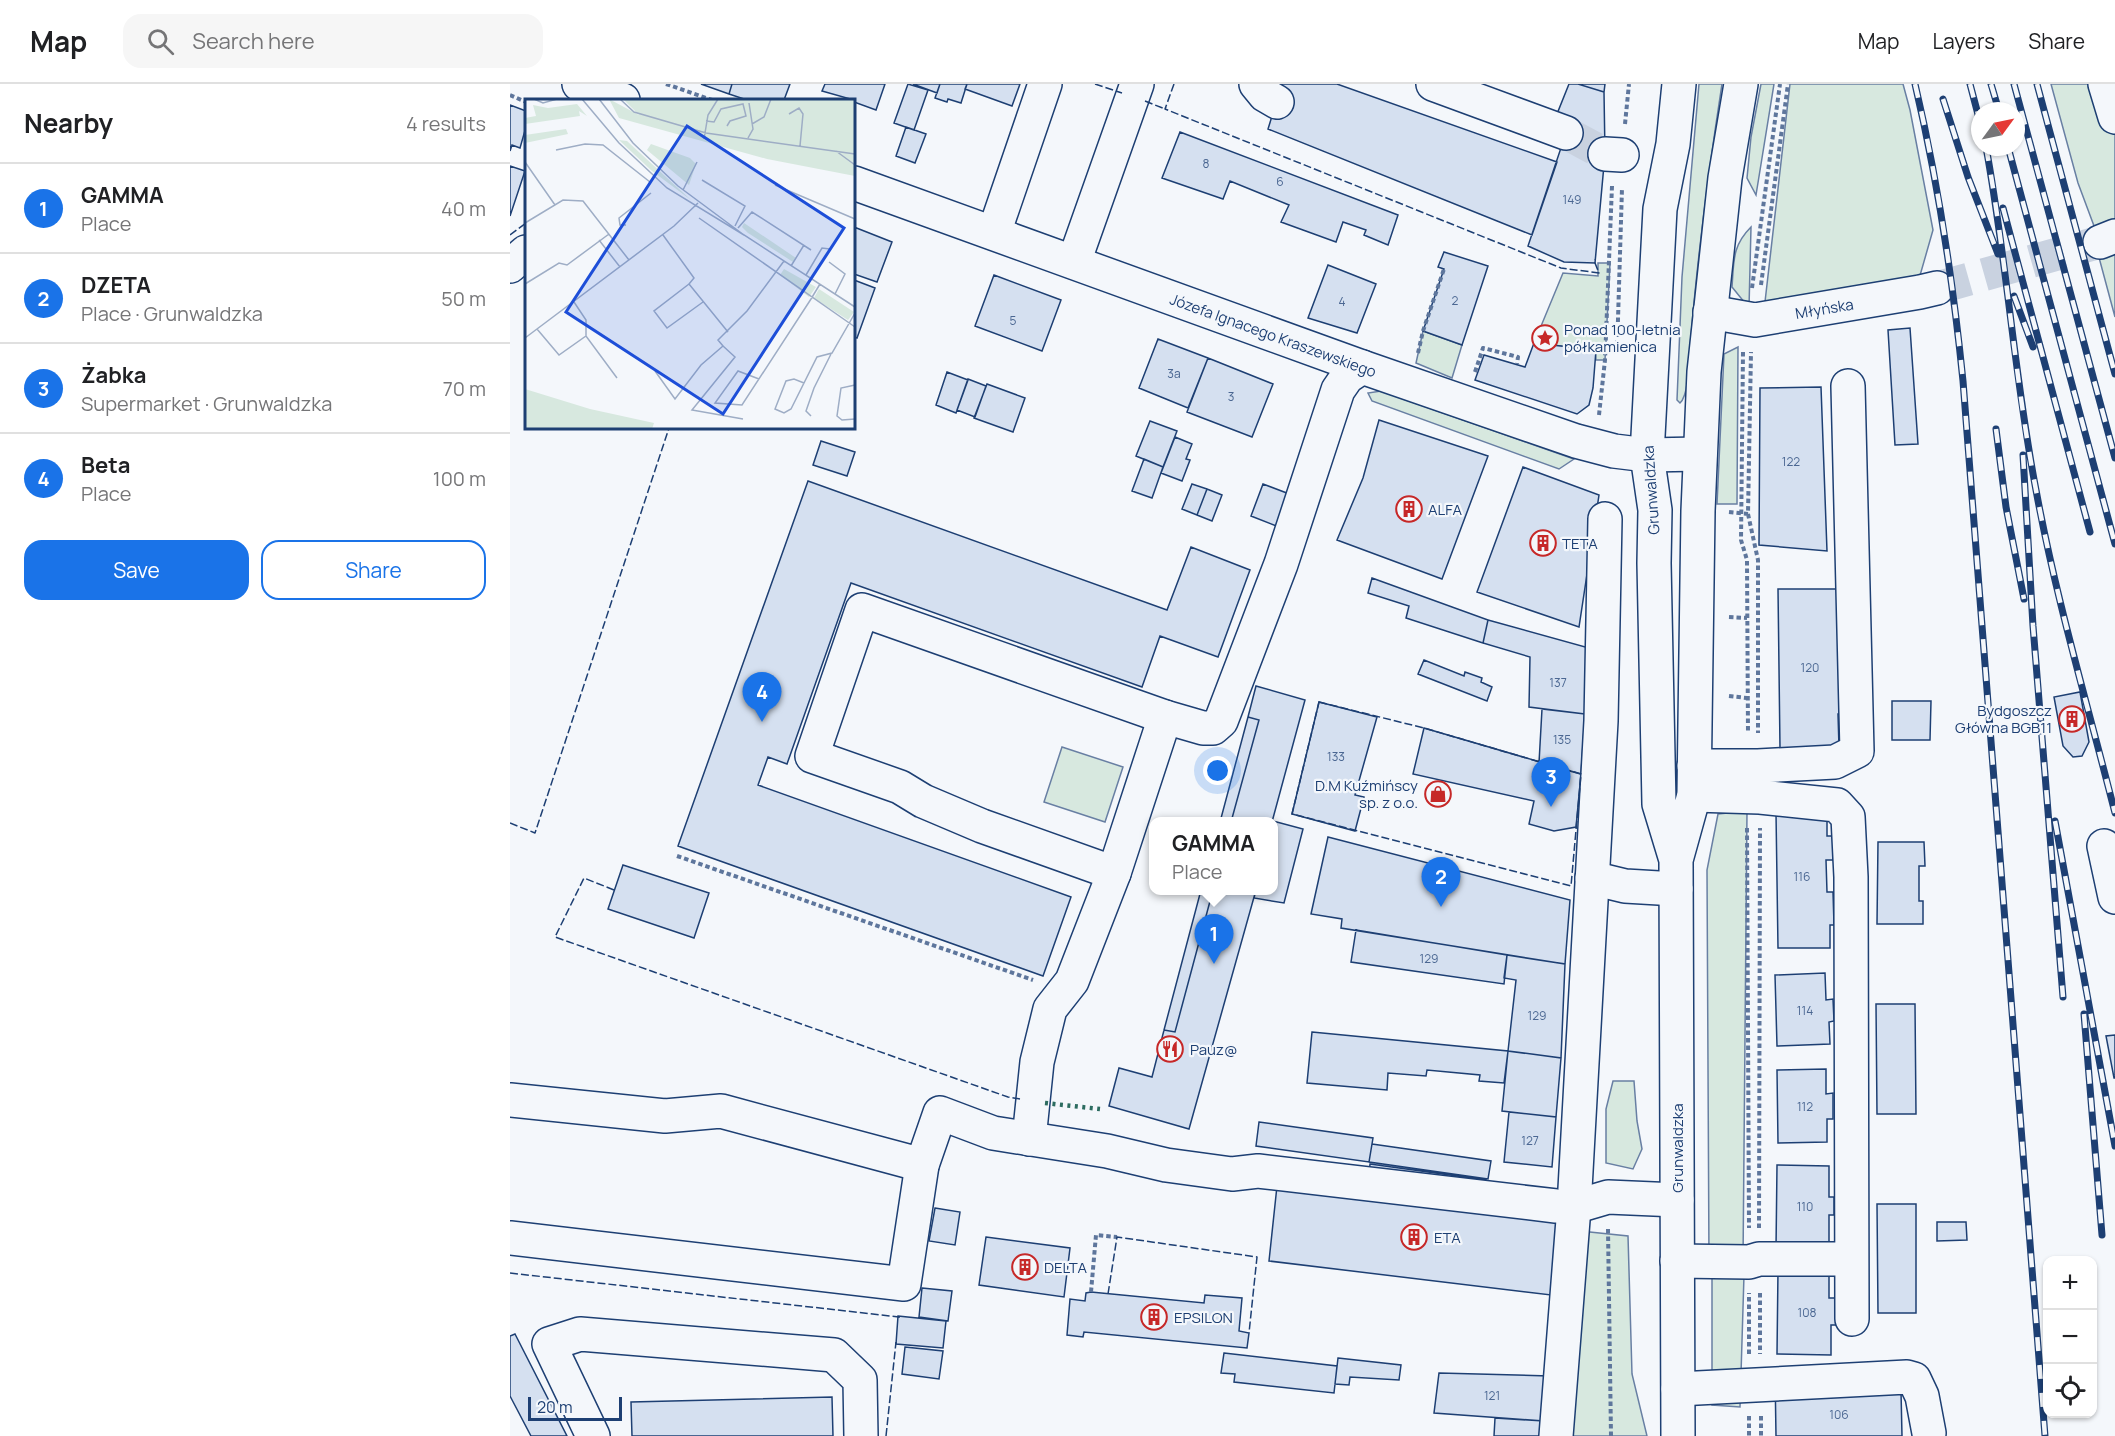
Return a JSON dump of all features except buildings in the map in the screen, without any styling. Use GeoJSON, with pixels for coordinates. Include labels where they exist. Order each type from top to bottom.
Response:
{"type":"FeatureCollection","features":[{"type":"Feature","properties":{"kind":"street"},"geometry":{"type":"LineString","coordinates":[[994,233],[1045,84]]}},
{"type":"Feature","properties":{"kind":"street"},"geometry":{"type":"LineString","coordinates":[[1074,262],[1137,84]]}},
{"type":"Feature","properties":{"kind":"street"},"geometry":{"type":"LineString","coordinates":[[1434,84],[1566,133]]}},
{"type":"Feature","properties":{"kind":"street","name":"Grunwaldzka"},"geometry":{"type":"LineString","coordinates":[[1678,1436],[1676,874],[1694,781],[1700,454],[1710,312],[1725,178],[1741,84]]}},
{"type":"Feature","properties":{"kind":"street"},"geometry":{"type":"LineString","coordinates":[[2105,84],[2115,117]]}},
{"type":"Feature","properties":{"kind":"street","name":"Grunwaldzka"},"geometry":{"type":"LineString","coordinates":[[1673,85],[1673,144],[1660,209],[1647,455],[1655,510],[1659,804],[1676,874]]}},
{"type":"Feature","properties":{"kind":"street","name":"Józefa Ignacego Kraszewskiego"},"geometry":{"type":"LineString","coordinates":[[855,183],[1362,367],[1576,441],[1647,455],[1700,454]]}},
{"type":"Feature","properties":{"kind":"street"},"geometry":{"type":"LineString","coordinates":[[510,267],[525,253]]}},
{"type":"Feature","properties":{"kind":"street","name":"Młyńska"},"geometry":{"type":"LineString","coordinates":[[1710,312],[1755,320],[1937,288]]}},
{"type":"Feature","properties":{"kind":"street"},"geometry":{"type":"LineString","coordinates":[[1114,873],[982,826],[923,801],[900,788],[812,756],[862,610],[1165,717],[1203,728],[1213,728],[1221,721],[1281,564],[1338,390],[1347,377],[1362,367]]}},
{"type":"Feature","properties":{"kind":"street"},"geometry":{"type":"LineString","coordinates":[[1694,781],[1759,781],[1836,762],[1857,751],[1848,386]]}},
{"type":"Feature","properties":{"kind":"street"},"geometry":{"type":"LineString","coordinates":[[1556,1436],[1574,1207],[1601,722],[1605,519]]}},
{"type":"Feature","properties":{"kind":"street"},"geometry":{"type":"LineString","coordinates":[[1029,1139],[1037,1062],[1050,1009],[1072,981],[1114,873],[1165,717]]}},
{"type":"Feature","properties":{"kind":"street"},"geometry":{"type":"LineString","coordinates":[[1759,781],[1837,805],[1848,817],[1851,877],[1852,1319]]}},
{"type":"Feature","properties":{"kind":"street"},"geometry":{"type":"LineString","coordinates":[[2104,846],[2115,897]]}},
{"type":"Feature","properties":{"kind":"street"},"geometry":{"type":"LineString","coordinates":[[1592,878],[1625,886],[1676,874]]}},
{"type":"Feature","properties":{"kind":"street"},"geometry":{"type":"LineString","coordinates":[[510,1100],[665,1116],[721,1111],[922,1165]]}},
{"type":"Feature","properties":{"kind":"street"},"geometry":{"type":"LineString","coordinates":[[510,1238],[904,1284],[922,1165],[940,1113],[993,1133],[1107,1151],[1167,1165],[1232,1174],[1258,1171],[1574,1207],[1608,1197],[1677,1200]]}},
{"type":"Feature","properties":{"kind":"street"},"geometry":{"type":"LineString","coordinates":[[1677,1261],[1749,1262],[1759,1259],[1851,1259]]}},
{"type":"Feature","properties":{"kind":"street"},"geometry":{"type":"LineString","coordinates":[[593,1436],[549,1344],[580,1334],[834,1355],[860,1380],[861,1436]]}},
{"type":"Feature","properties":{"kind":"street"},"geometry":{"type":"LineString","coordinates":[[1678,1389],[1907,1377],[1914,1379],[1922,1396],[1929,1433]]}},
{"type":"Feature","properties":{"kind":"path"},"geometry":{"type":"LineString","coordinates":[[666,84],[709,99]]}},
{"type":"Feature","properties":{"kind":"path"},"geometry":{"type":"LineString","coordinates":[[1598,425],[1605,360],[1613,154],[1629,84]]}},
{"type":"Feature","properties":{"kind":"path"},"geometry":{"type":"LineString","coordinates":[[510,95],[525,102]]}},
{"type":"Feature","properties":{"kind":"path"},"geometry":{"type":"LineString","coordinates":[[1416,363],[1423,331],[1444,269]]}},
{"type":"Feature","properties":{"kind":"path"},"geometry":{"type":"LineString","coordinates":[[1474,375],[1483,348],[1518,357],[1516,364]]}},
{"type":"Feature","properties":{"kind":"path"},"geometry":{"type":"LineString","coordinates":[[1748,514],[1758,560],[1761,1436]]}},
{"type":"Feature","properties":{"kind":"path"},"geometry":{"type":"LineString","coordinates":[[1729,617],[1747,618]]}},
{"type":"Feature","properties":{"kind":"path"},"geometry":{"type":"LineString","coordinates":[[1729,696],[1747,698]]}},
{"type":"Feature","properties":{"kind":"path"},"geometry":{"type":"LineString","coordinates":[[676,856],[1034,980]]}},
{"type":"Feature","properties":{"kind":"path"},"geometry":{"type":"LineString","coordinates":[[1090,1292],[1096,1235],[1117,1237]]}},
{"type":"Feature","properties":{"kind":"shaded area"},"geometry":{"type":"Polygon","coordinates":[[[1699,84],[1722,84],[1700,242],[1686,391],[1680,403],[1677,400],[1682,277],[1699,84]]]}},
{"type":"Feature","properties":{"kind":"shaded area"},"geometry":{"type":"Polygon","coordinates":[[[1761,84],[1774,84],[1756,195],[1747,178],[1751,137],[1761,84]]]}},
{"type":"Feature","properties":{"kind":"shaded area"},"geometry":{"type":"Polygon","coordinates":[[[1790,84],[1903,84],[1933,230],[1917,286],[1762,328],[1790,84]]]}},
{"type":"Feature","properties":{"kind":"shaded area"},"geometry":{"type":"Polygon","coordinates":[[[2051,84],[2115,84],[2115,317],[2097,250],[2100,242],[2078,183],[2051,84]]]}},
{"type":"Feature","properties":{"kind":"shaded area"},"geometry":{"type":"Polygon","coordinates":[[[1751,227],[1749,308],[1732,287],[1737,247],[1751,227]]]}},
{"type":"Feature","properties":{"kind":"shaded area"},"geometry":{"type":"Polygon","coordinates":[[[1598,263],[1610,263],[1605,360],[1596,360],[1595,350],[1534,343],[1563,273],[1598,276],[1598,263]]]}},
{"type":"Feature","properties":{"kind":"shaded area"},"geometry":{"type":"Polygon","coordinates":[[[1423,331],[1462,345],[1452,378],[1416,363],[1423,331]]]}},
{"type":"Feature","properties":{"kind":"shaded area"},"geometry":{"type":"Polygon","coordinates":[[[1738,347],[1737,504],[1717,504],[1724,354],[1738,347]]]}},
{"type":"Feature","properties":{"kind":"shaded area"},"geometry":{"type":"Polygon","coordinates":[[[1381,391],[1574,459],[1559,469],[1372,401],[1368,393],[1381,391]]]}},
{"type":"Feature","properties":{"kind":"shaded area"},"geometry":{"type":"Polygon","coordinates":[[[1062,747],[1123,767],[1105,822],[1044,802],[1062,747]]]}},
{"type":"Feature","properties":{"kind":"shaded area"},"geometry":{"type":"Polygon","coordinates":[[[1747,811],[1743,1262],[1709,1262],[1707,870],[1718,814],[1747,811]]]}},
{"type":"Feature","properties":{"kind":"shaded area"},"geometry":{"type":"Polygon","coordinates":[[[1613,1081],[1634,1081],[1642,1149],[1633,1169],[1606,1163],[1606,1109],[1613,1081]]]}},
{"type":"Feature","properties":{"kind":"shaded area"},"geometry":{"type":"Polygon","coordinates":[[[1580,1231],[1628,1236],[1632,1374],[1647,1436],[1564,1436],[1580,1231]]]}},
{"type":"Feature","properties":{"kind":"shaded area"},"geometry":{"type":"Polygon","coordinates":[[[1744,1275],[1740,1407],[1712,1405],[1712,1278],[1744,1275]]]}},
{"type":"Feature","properties":{"kind":"tunnel"},"geometry":{"type":"LineString","coordinates":[[1566,133],[1605,154]]}},
{"type":"Feature","properties":{"kind":"tunnel"},"geometry":{"type":"LineString","coordinates":[[1937,288],[2100,242]]}},
{"type":"Feature","properties":{"kind":"railway"},"geometry":{"type":"LineString","coordinates":[[1915,84],[1944,232],[1963,381],[2045,1436]]}},
{"type":"Feature","properties":{"kind":"railway"},"geometry":{"type":"LineString","coordinates":[[1970,84],[1975,102]]}},
{"type":"Feature","properties":{"kind":"railway"},"geometry":{"type":"LineString","coordinates":[[1991,84],[1996,102]]}},
{"type":"Feature","properties":{"kind":"railway"},"geometry":{"type":"LineString","coordinates":[[2014,84],[2115,458]]}},
{"type":"Feature","properties":{"kind":"railway"},"geometry":{"type":"LineString","coordinates":[[2037,84],[2115,374]]}},
{"type":"Feature","properties":{"kind":"railway"},"geometry":{"type":"LineString","coordinates":[[1943,99],[1968,177],[1998,254]]}},
{"type":"Feature","properties":{"kind":"railway"},"geometry":{"type":"LineString","coordinates":[[1987,156],[2036,490],[2063,612],[2115,813]]}},
{"type":"Feature","properties":{"kind":"railway"},"geometry":{"type":"LineString","coordinates":[[2010,156],[2115,544]]}},
{"type":"Feature","properties":{"kind":"railway"},"geometry":{"type":"LineString","coordinates":[[2003,208],[2090,532]]}},
{"type":"Feature","properties":{"kind":"railway"},"geometry":{"type":"LineString","coordinates":[[2014,296],[2033,347]]}},
{"type":"Feature","properties":{"kind":"railway"},"geometry":{"type":"LineString","coordinates":[[1996,429],[2006,507],[2024,599]]}},
{"type":"Feature","properties":{"kind":"railway"},"geometry":{"type":"LineString","coordinates":[[2023,455],[2033,626],[2063,997]]}},
{"type":"Feature","properties":{"kind":"railway"},"geometry":{"type":"LineString","coordinates":[[2055,821],[2115,1146]]}},
{"type":"Feature","properties":{"kind":"railway"},"geometry":{"type":"LineString","coordinates":[[2084,1014],[2102,1235]]}},
{"type":"Feature","properties":{"kind":"hedge"},"geometry":{"type":"LineString","coordinates":[[1045,1103],[1100,1109]]}},
{"type":"Feature","properties":{"kind":"fence"},"geometry":{"type":"LineString","coordinates":[[1095,84],[1122,93]]}},
{"type":"Feature","properties":{"kind":"fence"},"geometry":{"type":"LineString","coordinates":[[1174,84],[1165,109],[1561,268],[1599,273],[1595,259]]}},
{"type":"Feature","properties":{"kind":"fence"},"geometry":{"type":"LineString","coordinates":[[1145,101],[1165,109],[1166,107]]}},
{"type":"Feature","properties":{"kind":"fence"},"geometry":{"type":"LineString","coordinates":[[510,235],[525,224]]}},
{"type":"Feature","properties":{"kind":"fence"},"geometry":{"type":"LineString","coordinates":[[510,823],[535,833],[669,429]]}},
{"type":"Feature","properties":{"kind":"fence"},"geometry":{"type":"LineString","coordinates":[[1319,702],[1424,728],[1581,774],[1571,886],[1292,814],[1319,702]]}},
{"type":"Feature","properties":{"kind":"fence"},"geometry":{"type":"LineString","coordinates":[[614,890],[584,878],[555,937],[1008,1097],[1020,1099]]}},
{"type":"Feature","properties":{"kind":"fence"},"geometry":{"type":"LineString","coordinates":[[1108,1294],[1117,1237],[1257,1257],[1249,1333]]}},
{"type":"Feature","properties":{"kind":"fence"},"geometry":{"type":"LineString","coordinates":[[510,1273],[899,1318]]}},
{"type":"Feature","properties":{"kind":"fence"},"geometry":{"type":"LineString","coordinates":[[886,1436],[896,1342]]}},
{"type":"Feature","properties":{"kind":"place","name":"Ponad 100-letnia półkamienica"},"geometry":{"type":"Point","coordinates":[1545,338]}},
{"type":"Feature","properties":{"kind":"place","name":"ALFA"},"geometry":{"type":"Point","coordinates":[1409,509]}},
{"type":"Feature","properties":{"kind":"place","name":"TETA"},"geometry":{"type":"Point","coordinates":[1543,543]}},
{"type":"Feature","properties":{"kind":"place","name":"Bydgoszcz Główna BGB11"},"geometry":{"type":"Point","coordinates":[2072,719]}},
{"type":"Feature","properties":{"kind":"place","name":"Beta"},"geometry":{"type":"Point","coordinates":[762,722]}},
{"type":"Feature","properties":{"kind":"place","name":"D.M Kuźmińscy sp. z o.o."},"geometry":{"type":"Point","coordinates":[1438,794]}},
{"type":"Feature","properties":{"kind":"place","name":"Żabka"},"geometry":{"type":"Point","coordinates":[1551,807]}},
{"type":"Feature","properties":{"kind":"place","name":"DZETA"},"geometry":{"type":"Point","coordinates":[1441,907]}},
{"type":"Feature","properties":{"kind":"place","name":"GAMMA"},"geometry":{"type":"Point","coordinates":[1214,964]}},
{"type":"Feature","properties":{"kind":"place","name":"Pauz@"},"geometry":{"type":"Point","coordinates":[1170,1049]}},
{"type":"Feature","properties":{"kind":"place","name":"ETA"},"geometry":{"type":"Point","coordinates":[1414,1237]}},
{"type":"Feature","properties":{"kind":"place","name":"DELTA"},"geometry":{"type":"Point","coordinates":[1025,1267]}},
{"type":"Feature","properties":{"kind":"place","name":"EPSILON"},"geometry":{"type":"Point","coordinates":[1154,1317]}}]}
